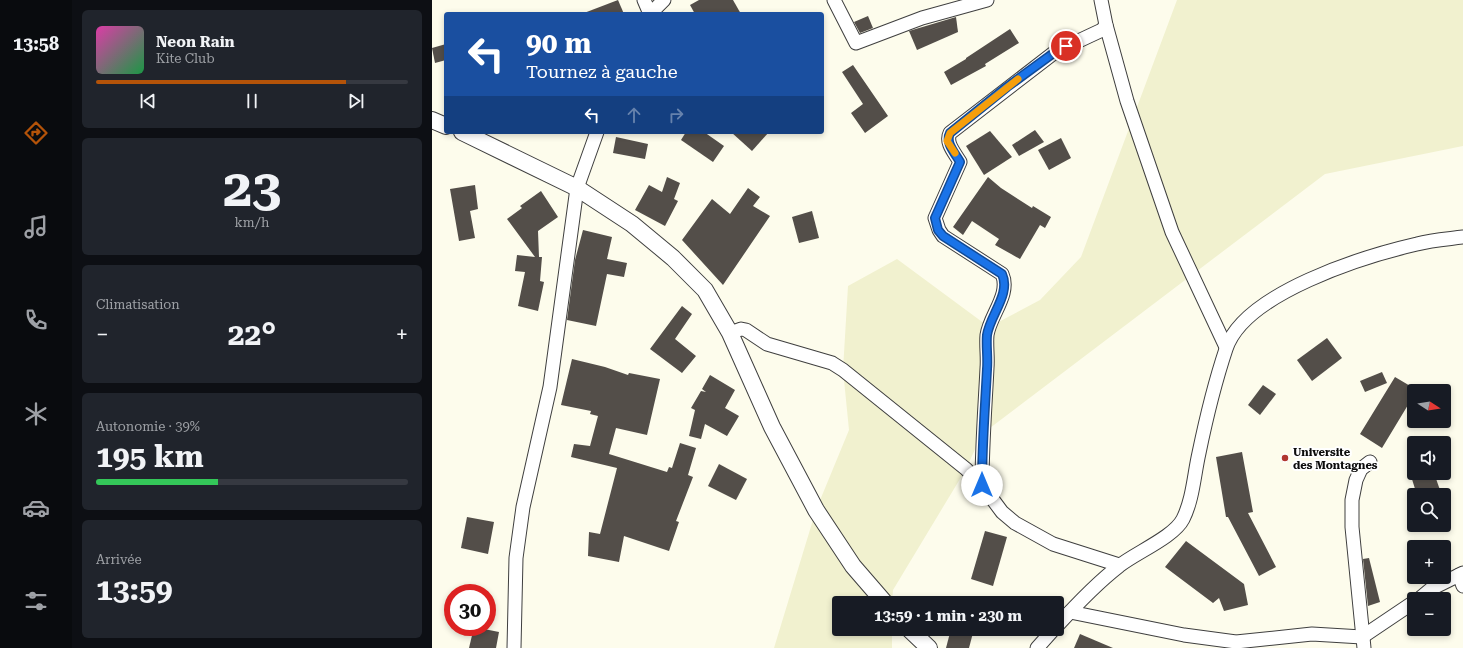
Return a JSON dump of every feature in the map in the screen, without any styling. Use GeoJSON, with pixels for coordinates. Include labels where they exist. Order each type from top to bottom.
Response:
{"type":"FeatureCollection","features":[{"type":"Feature","properties":{"kind":"street"},"geometry":{"type":"LineString","coordinates":[[644,0],[649,12]]}},
{"type":"Feature","properties":{"kind":"street"},"geometry":{"type":"LineString","coordinates":[[652,12],[664,0]]}},
{"type":"Feature","properties":{"kind":"street"},"geometry":{"type":"LineString","coordinates":[[834,0],[856,43],[922,18],[987,0]]}},
{"type":"Feature","properties":{"kind":"street"},"geometry":{"type":"LineString","coordinates":[[1101,0],[1106,25],[1127,101],[1172,232],[1226,347]]}},
{"type":"Feature","properties":{"kind":"street"},"geometry":{"type":"LineString","coordinates":[[982,485],[982,434],[987,367],[987,336],[989,327],[1005,289],[1005,280],[1002,274],[943,236],[936,225],[935,218],[960,162],[947,141],[948,136],[1007,87],[1055,52],[1102,30],[1106,25]]}},
{"type":"Feature","properties":{"kind":"street"},"geometry":{"type":"LineString","coordinates":[[432,120],[444,125]]}},
{"type":"Feature","properties":{"kind":"street"},"geometry":{"type":"LineString","coordinates":[[466,134],[577,188],[632,224],[673,258],[704,290],[730,333],[772,426],[816,510],[854,566],[879,596]]}},
{"type":"Feature","properties":{"kind":"street"},"geometry":{"type":"LineString","coordinates":[[514,648],[517,550],[523,506],[550,387],[577,188],[596,134]]}},
{"type":"Feature","properties":{"kind":"street"},"geometry":{"type":"LineString","coordinates":[[1064,618],[1119,565],[1173,531],[1183,520],[1189,503],[1198,453],[1226,347],[1238,327],[1261,306],[1303,282],[1364,260],[1418,244],[1463,237]]}},
{"type":"Feature","properties":{"kind":"street"},"geometry":{"type":"LineString","coordinates":[[730,333],[742,329],[746,330],[767,344],[832,363],[843,370],[966,469],[982,485],[1002,512],[1015,523],[1053,544],[1119,565]]}},
{"type":"Feature","properties":{"kind":"street"},"geometry":{"type":"LineString","coordinates":[[1363,642],[1352,527],[1352,500],[1356,480],[1361,469],[1370,462]]}},
{"type":"Feature","properties":{"kind":"street"},"geometry":{"type":"LineString","coordinates":[[1427,592],[1431,589],[1462,578]]}},
{"type":"Feature","properties":{"kind":"street"},"geometry":{"type":"LineString","coordinates":[[1070,612],[1184,635],[1236,642],[1312,634],[1363,642],[1407,607]]}},
{"type":"Feature","properties":{"kind":"street"},"geometry":{"type":"LineString","coordinates":[[916,636],[929,648]]}},
{"type":"Feature","properties":{"kind":"street"},"geometry":{"type":"LineString","coordinates":[[1037,648],[1048,636]]}},
{"type":"Feature","properties":{"kind":"green space"},"geometry":{"type":"Polygon","coordinates":[[[1177,0],[1463,0],[1463,146],[1325,174],[982,434],[966,469],[893,590],[893,596],[832,596],[832,636],[892,636],[892,648],[774,648],[816,510],[849,430],[843,370],[848,286],[897,259],[989,327],[1040,300],[1081,257],[1177,0]]]}},
{"type":"Feature","properties":{"kind":"building"},"geometry":{"type":"Polygon","coordinates":[[[618,0],[623,12],[587,12],[618,0]]]}},
{"type":"Feature","properties":{"kind":"building"},"geometry":{"type":"Polygon","coordinates":[[[699,0],[733,0],[740,12],[694,12],[690,5],[699,0]]]}},
{"type":"Feature","properties":{"kind":"building"},"geometry":{"type":"Polygon","coordinates":[[[868,16],[873,28],[860,33],[854,22],[868,16]]]}},
{"type":"Feature","properties":{"kind":"building"},"geometry":{"type":"Polygon","coordinates":[[[956,17],[958,32],[917,50],[909,31],[956,17]]]}},
{"type":"Feature","properties":{"kind":"building"},"geometry":{"type":"Polygon","coordinates":[[[1010,29],[1019,43],[985,64],[986,66],[951,85],[944,72],[1010,29]]]}},
{"type":"Feature","properties":{"kind":"building"},"geometry":{"type":"Polygon","coordinates":[[[444,45],[444,61],[435,63],[432,48],[444,45]]]}},
{"type":"Feature","properties":{"kind":"building"},"geometry":{"type":"Polygon","coordinates":[[[853,65],[888,116],[865,133],[851,113],[863,104],[842,72],[853,65]]]}},
{"type":"Feature","properties":{"kind":"building"},"geometry":{"type":"Polygon","coordinates":[[[1035,130],[1044,142],[1019,156],[1012,145],[1035,130]]]}},
{"type":"Feature","properties":{"kind":"building"},"geometry":{"type":"Polygon","coordinates":[[[990,131],[1012,157],[984,175],[966,146],[990,131]]]}},
{"type":"Feature","properties":{"kind":"building"},"geometry":{"type":"Polygon","coordinates":[[[685,134],[707,134],[724,146],[713,162],[681,140],[685,134]]]}},
{"type":"Feature","properties":{"kind":"building"},"geometry":{"type":"Polygon","coordinates":[[[733,134],[767,134],[752,151],[733,134]]]}},
{"type":"Feature","properties":{"kind":"building"},"geometry":{"type":"Polygon","coordinates":[[[616,137],[648,144],[645,159],[613,153],[616,137]]]}},
{"type":"Feature","properties":{"kind":"building"},"geometry":{"type":"Polygon","coordinates":[[[1061,138],[1071,158],[1049,170],[1038,150],[1061,138]]]}},
{"type":"Feature","properties":{"kind":"building"},"geometry":{"type":"Polygon","coordinates":[[[667,177],[680,183],[674,199],[678,201],[665,226],[635,210],[649,185],[662,192],[667,177]]]}},
{"type":"Feature","properties":{"kind":"building"},"geometry":{"type":"Polygon","coordinates":[[[988,177],[1001,188],[1032,208],[1033,206],[1051,217],[1045,228],[1040,225],[1020,259],[995,245],[999,239],[972,221],[963,235],[953,227],[988,177]]]}},
{"type":"Feature","properties":{"kind":"building"},"geometry":{"type":"Polygon","coordinates":[[[475,185],[478,209],[470,211],[475,238],[459,241],[450,189],[475,185]]]}},
{"type":"Feature","properties":{"kind":"building"},"geometry":{"type":"Polygon","coordinates":[[[748,188],[760,197],[753,206],[770,216],[723,285],[682,240],[712,199],[730,214],[748,188]]]}},
{"type":"Feature","properties":{"kind":"building"},"geometry":{"type":"Polygon","coordinates":[[[541,191],[558,217],[538,231],[539,257],[542,257],[540,281],[544,282],[538,311],[518,306],[525,272],[515,271],[517,255],[535,257],[507,219],[522,208],[520,206],[541,191]]]}},
{"type":"Feature","properties":{"kind":"building"},"geometry":{"type":"Polygon","coordinates":[[[812,211],[819,238],[799,243],[792,217],[812,211]]]}},
{"type":"Feature","properties":{"kind":"building"},"geometry":{"type":"Polygon","coordinates":[[[583,230],[612,237],[607,259],[627,263],[624,277],[607,274],[596,326],[567,320],[575,260],[583,230]]]}},
{"type":"Feature","properties":{"kind":"building"},"geometry":{"type":"Polygon","coordinates":[[[682,306],[692,314],[675,339],[696,356],[682,373],[650,349],[682,306]]]}},
{"type":"Feature","properties":{"kind":"building"},"geometry":{"type":"Polygon","coordinates":[[[1327,338],[1342,358],[1312,381],[1297,360],[1327,338]]]}},
{"type":"Feature","properties":{"kind":"building"},"geometry":{"type":"Polygon","coordinates":[[[572,359],[605,367],[628,375],[629,373],[660,379],[647,435],[616,428],[609,454],[667,472],[669,467],[672,468],[680,443],[696,448],[688,475],[693,477],[676,521],[679,522],[669,551],[624,536],[619,562],[588,556],[589,532],[600,534],[617,468],[571,457],[574,444],[590,446],[598,416],[590,414],[591,411],[561,405],[572,359]]]}},
{"type":"Feature","properties":{"kind":"building"},"geometry":{"type":"Polygon","coordinates":[[[1382,372],[1387,383],[1365,392],[1360,381],[1382,372]]]}},
{"type":"Feature","properties":{"kind":"building"},"geometry":{"type":"Polygon","coordinates":[[[710,375],[735,390],[725,408],[739,416],[727,436],[705,424],[701,439],[689,436],[695,410],[691,408],[701,391],[706,392],[702,389],[710,375]]]}},
{"type":"Feature","properties":{"kind":"building"},"geometry":{"type":"Polygon","coordinates":[[[1395,377],[1407,384],[1407,407],[1382,448],[1360,434],[1395,377]]]}},
{"type":"Feature","properties":{"kind":"building"},"geometry":{"type":"Polygon","coordinates":[[[1263,385],[1276,394],[1260,415],[1248,405],[1263,385]]]}},
{"type":"Feature","properties":{"kind":"building"},"geometry":{"type":"Polygon","coordinates":[[[1242,452],[1253,512],[1248,513],[1276,567],[1259,576],[1228,517],[1226,517],[1216,457],[1242,452]]]}},
{"type":"Feature","properties":{"kind":"building"},"geometry":{"type":"Polygon","coordinates":[[[719,464],[747,479],[736,500],[708,486],[719,464]]]}},
{"type":"Feature","properties":{"kind":"building"},"geometry":{"type":"Polygon","coordinates":[[[1412,480],[1436,480],[1439,488],[1415,488],[1412,480]]]}},
{"type":"Feature","properties":{"kind":"building"},"geometry":{"type":"Polygon","coordinates":[[[467,517],[494,522],[488,554],[461,548],[467,517]]]}},
{"type":"Feature","properties":{"kind":"building"},"geometry":{"type":"Polygon","coordinates":[[[985,531],[1007,537],[993,586],[971,579],[985,531]]]}},
{"type":"Feature","properties":{"kind":"building"},"geometry":{"type":"Polygon","coordinates":[[[1186,541],[1244,584],[1248,605],[1224,611],[1219,598],[1213,603],[1165,567],[1186,541]]]}},
{"type":"Feature","properties":{"kind":"building"},"geometry":{"type":"Polygon","coordinates":[[[1369,558],[1380,602],[1368,606],[1363,559],[1369,558]]]}},
{"type":"Feature","properties":{"kind":"building"},"geometry":{"type":"Polygon","coordinates":[[[496,631],[499,632],[496,648],[469,648],[472,636],[496,636],[496,631]]]}},
{"type":"Feature","properties":{"kind":"building"},"geometry":{"type":"Polygon","coordinates":[[[1080,634],[1113,648],[1074,648],[1080,634]]]}},
{"type":"Feature","properties":{"kind":"building"},"geometry":{"type":"Polygon","coordinates":[[[949,636],[972,636],[969,648],[946,648],[949,636]]]}},
{"type":"Feature","properties":{"kind":"slow traffic"},"geometry":{"type":"LineString","coordinates":[[955,153],[947,141],[950,133],[1018,79]]}},
{"type":"Feature","properties":{"kind":"place","name":"Universite des Montagnes"},"geometry":{"type":"Point","coordinates":[1285,458]}},
{"type":"Feature","properties":{"kind":"route"},"geometry":{"type":"LineString","coordinates":[[982,485],[982,434],[987,367],[987,336],[989,327],[1005,289],[1005,280],[1002,274],[943,236],[938,230],[935,218],[960,162],[947,141],[950,133],[1007,87],[1055,52],[1066,46]]}}]}
